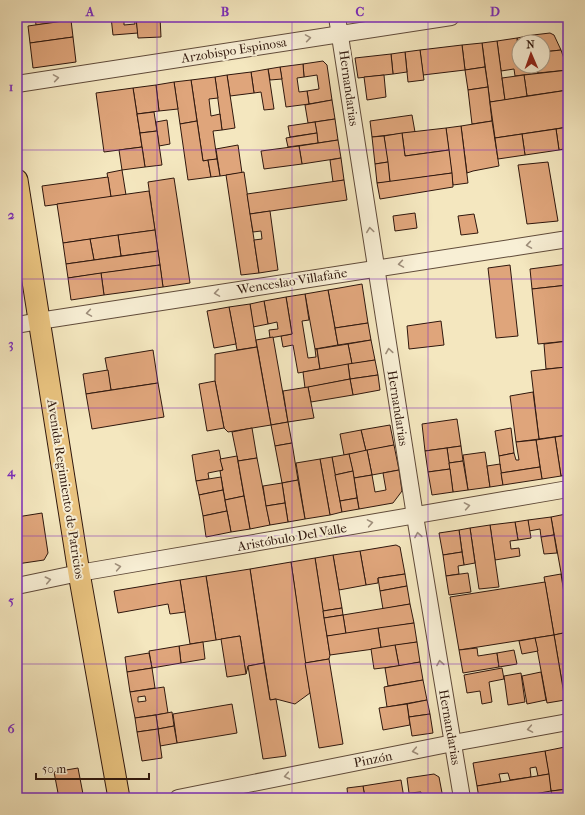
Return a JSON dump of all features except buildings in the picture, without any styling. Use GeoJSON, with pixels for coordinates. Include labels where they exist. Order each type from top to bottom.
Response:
{"type":"FeatureCollection","features":[{"type":"Feature","properties":{"kind":"main road","name":"Avenida Regimiento de Patricios"},"geometry":{"type":"LineString","coordinates":[[17,180],[79,573],[119,798]]}},
{"type":"Feature","properties":{"kind":"street","name":"Hernandarias"},"geometry":{"type":"LineString","coordinates":[[337,17],[341,33],[415,516],[462,798]]}},
{"type":"Feature","properties":{"kind":"street","name":"Arzobispo Espinosa"},"geometry":{"type":"LineString","coordinates":[[17,84],[451,17]]}},
{"type":"Feature","properties":{"kind":"street","name":"Wenceslao Villafañe"},"geometry":{"type":"LineString","coordinates":[[17,326],[39,321],[568,239]]}},
{"type":"Feature","properties":{"kind":"street","name":"Aristóbulo Del Valle"},"geometry":{"type":"LineString","coordinates":[[17,586],[79,573],[568,489]]}},
{"type":"Feature","properties":{"kind":"street","name":"Pinzón"},"geometry":{"type":"LineString","coordinates":[[178,798],[453,743],[568,722]]}}]}
